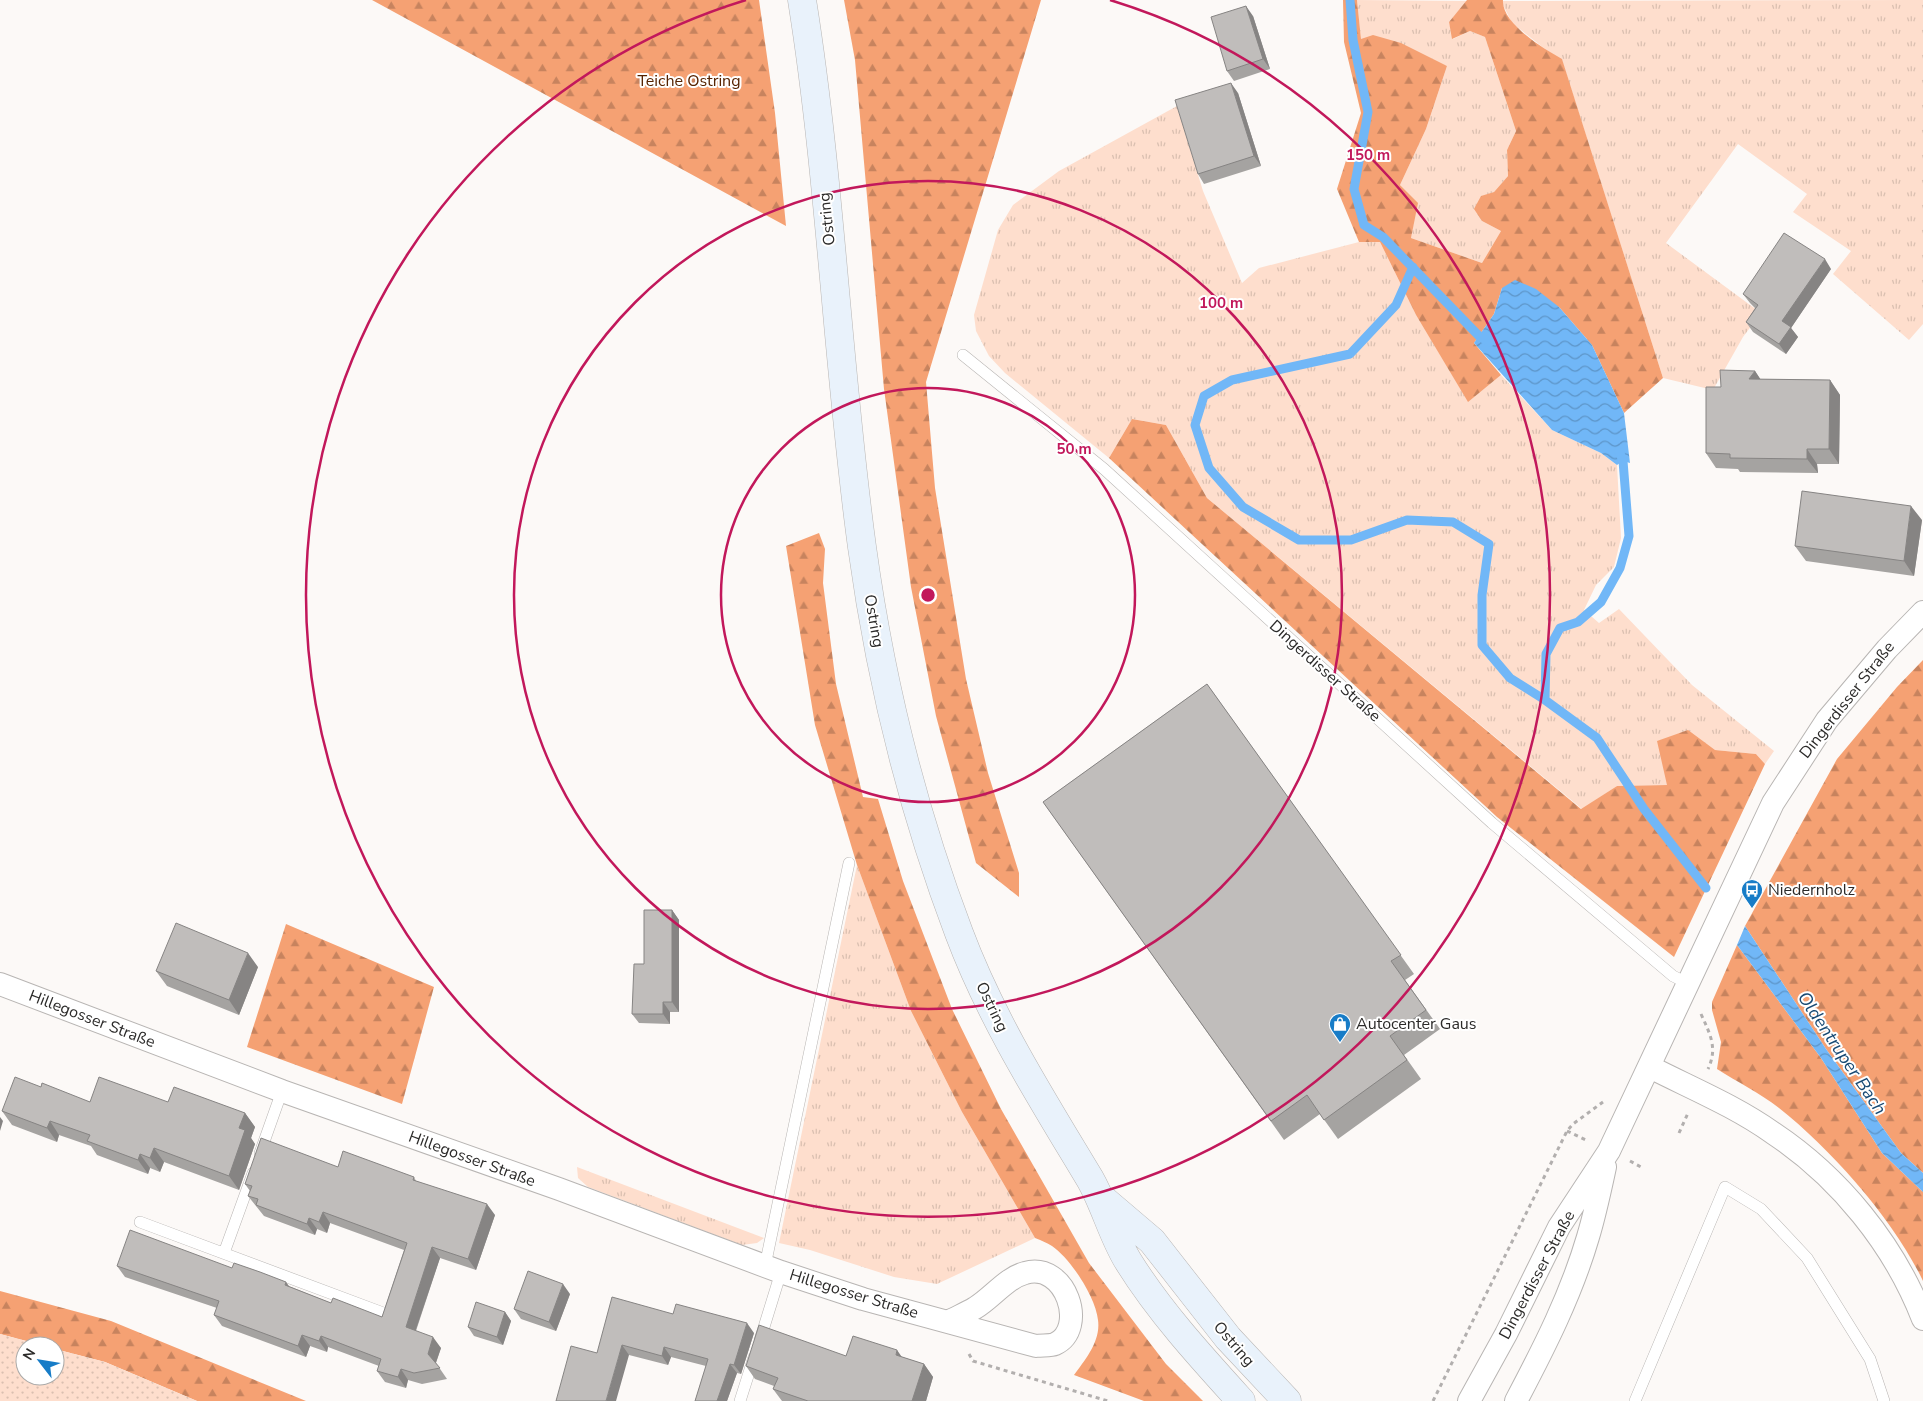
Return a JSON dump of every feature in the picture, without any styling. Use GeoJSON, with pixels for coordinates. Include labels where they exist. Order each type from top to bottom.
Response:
{"type":"FeatureCollection","features":[{"type":"Feature","properties":{"kind":"main road","name":"Ostring"},"geometry":{"type":"LineString","coordinates":[[802,0],[862,549],[878,646],[900,744],[928,841],[959,934],[984,993],[1011,1047],[1102,1198],[1126,1258],[1183,1335],[1241,1401]]}},
{"type":"Feature","properties":{"kind":"main road","name":"Ostring"},"geometry":{"type":"LineString","coordinates":[[1102,1198],[1152,1241],[1228,1338],[1287,1401]]}},
{"type":"Feature","properties":{"kind":"street","name":"Dingerdisser Straße"},"geometry":{"type":"LineString","coordinates":[[1469,1401],[1506,1334],[1559,1227],[1609,1151],[1773,803],[1800,759],[1853,688],[1886,649],[1923,612]]}},
{"type":"Feature","properties":{"kind":"street","name":"Hillegosser Straße"},"geometry":{"type":"LineString","coordinates":[[0,984],[282,1091],[863,1300],[1036,1346],[1055,1344],[1066,1335],[1072,1316],[1070,1298],[1061,1284],[1046,1273],[1026,1272],[1009,1282],[975,1308],[948,1322]]}},
{"type":"Feature","properties":{"kind":"street"},"geometry":{"type":"LineString","coordinates":[[1650,1067],[1728,1106],[1774,1133],[1831,1180],[1864,1216],[1889,1253],[1917,1303],[1923,1319]]}},
{"type":"Feature","properties":{"kind":"street","name":"Dingerdisser Straße"},"geometry":{"type":"LineString","coordinates":[[1516,1401],[1542,1352],[1568,1294],[1588,1238],[1609,1151]]}},
{"type":"Feature","properties":{"kind":"lane","name":"Dingerdisser Straße"},"geometry":{"type":"LineString","coordinates":[[962,355],[1104,468],[1492,824],[1673,976],[1689,984]]}},
{"type":"Feature","properties":{"kind":"lane"},"geometry":{"type":"LineString","coordinates":[[740,1401],[773,1269],[849,863]]}},
{"type":"Feature","properties":{"kind":"lane"},"geometry":{"type":"LineString","coordinates":[[224,1253],[282,1091]]}},
{"type":"Feature","properties":{"kind":"lane"},"geometry":{"type":"LineString","coordinates":[[1635,1401],[1725,1187],[1761,1209],[1807,1258],[1870,1359],[1884,1401]]}},
{"type":"Feature","properties":{"kind":"lane"},"geometry":{"type":"LineString","coordinates":[[140,1222],[386,1314]]}},
{"type":"Feature","properties":{"kind":"path"},"geometry":{"type":"LineString","coordinates":[[1679,1133],[1712,1059],[1714,1044],[1689,984]]}},
{"type":"Feature","properties":{"kind":"path"},"geometry":{"type":"LineString","coordinates":[[1433,1401],[1567,1131],[1573,1124],[1604,1101]]}},
{"type":"Feature","properties":{"kind":"green space","name":"Teiche Ostring"},"geometry":{"type":"Polygon","coordinates":[[[372,0],[759,0],[775,113],[786,226],[372,0]]]}},
{"type":"Feature","properties":{"kind":"green space"},"geometry":{"type":"Polygon","coordinates":[[[844,0],[1041,0],[926,382],[935,488],[966,679],[988,773],[1019,873],[1019,897],[976,863],[936,716],[911,587],[884,389],[855,60],[844,0]]]}},
{"type":"Feature","properties":{"kind":"green space"},"geometry":{"type":"Polygon","coordinates":[[[1343,0],[1357,0],[1361,39],[1373,35],[1401,43],[1447,66],[1426,129],[1400,185],[1418,203],[1411,238],[1482,263],[1501,231],[1482,221],[1474,209],[1481,196],[1494,192],[1508,176],[1507,150],[1516,131],[1485,37],[1470,31],[1452,39],[1449,22],[1467,0],[1503,0],[1504,9],[1516,26],[1535,42],[1562,59],[1663,378],[1624,413],[1592,345],[1559,307],[1502,288],[1494,314],[1474,343],[1501,375],[1468,402],[1416,315],[1380,242],[1359,242],[1337,189],[1361,113],[1344,42],[1343,0]]]}},
{"type":"Feature","properties":{"kind":"green space"},"geometry":{"type":"Polygon","coordinates":[[[1357,0],[1467,1],[1449,22],[1453,39],[1470,31],[1485,37],[1516,131],[1507,150],[1508,176],[1494,192],[1481,197],[1482,221],[1501,231],[1482,263],[1411,238],[1417,203],[1400,185],[1426,129],[1447,66],[1361,40],[1357,0]]]}},
{"type":"Feature","properties":{"kind":"green space"},"geometry":{"type":"Polygon","coordinates":[[[1923,0],[1923,324],[1909,340],[1833,274],[1851,251],[1793,212],[1807,194],[1738,144],[1666,243],[1761,313],[1743,337],[1713,390],[1663,378],[1562,60],[1512,23],[1501,1],[1923,0]]]}},
{"type":"Feature","properties":{"kind":"green space"},"geometry":{"type":"Polygon","coordinates":[[[1177,106],[1203,191],[1242,283],[1259,268],[1359,242],[1380,242],[1416,315],[1468,401],[1501,375],[1552,430],[1601,453],[1617,465],[1621,538],[1614,567],[1596,585],[1584,610],[1599,623],[1619,609],[1692,685],[1774,751],[1765,764],[1756,754],[1715,750],[1667,785],[1617,786],[1582,809],[1207,498],[1166,425],[1132,419],[1109,458],[1005,373],[989,356],[976,331],[974,315],[998,230],[1013,205],[1059,171],[1177,106]]]}},
{"type":"Feature","properties":{"kind":"green space"},"geometry":{"type":"Polygon","coordinates":[[[1132,419],[1166,425],[1207,498],[1581,809],[1617,786],[1667,785],[1657,741],[1688,730],[1715,750],[1756,754],[1765,764],[1674,957],[1497,817],[1109,458],[1132,419]]]}},
{"type":"Feature","properties":{"kind":"green space"},"geometry":{"type":"Polygon","coordinates":[[[819,533],[825,549],[823,583],[836,684],[863,797],[878,799],[903,881],[952,1009],[1001,1109],[1089,1263],[1166,1364],[1203,1401],[1144,1401],[1074,1375],[1095,1343],[1098,1320],[1093,1301],[1088,1290],[1067,1260],[1052,1246],[1035,1238],[962,1112],[911,1011],[857,865],[815,725],[786,546],[819,533]]]}},
{"type":"Feature","properties":{"kind":"green space"},"geometry":{"type":"Polygon","coordinates":[[[1923,660],[1923,1173],[1901,1153],[1826,1049],[1745,926],[1837,759],[1897,687],[1923,660]]]}},
{"type":"Feature","properties":{"kind":"green space"},"geometry":{"type":"Polygon","coordinates":[[[857,865],[911,1011],[962,1112],[1035,1238],[937,1284],[894,1277],[810,1250],[779,1243],[857,865]]]}},
{"type":"Feature","properties":{"kind":"green space"},"geometry":{"type":"Polygon","coordinates":[[[286,924],[434,987],[402,1104],[247,1047],[286,924]]]}},
{"type":"Feature","properties":{"kind":"green space"},"geometry":{"type":"Polygon","coordinates":[[[1737,945],[1821,1058],[1882,1153],[1923,1192],[1923,1281],[1896,1234],[1879,1211],[1860,1187],[1820,1144],[1779,1108],[1717,1069],[1721,1042],[1712,1010],[1712,1002],[1737,945]]]}},
{"type":"Feature","properties":{"kind":"green space"},"geometry":{"type":"Polygon","coordinates":[[[577,1167],[764,1238],[757,1243],[742,1245],[588,1187],[578,1178],[577,1167]]]}},
{"type":"Feature","properties":{"kind":"green space"},"geometry":{"type":"Polygon","coordinates":[[[0,1291],[111,1321],[306,1401],[197,1401],[105,1362],[65,1352],[65,1336],[15,1336],[15,1338],[0,1334],[0,1291]]]}},
{"type":"Feature","properties":{"kind":"green space"},"geometry":{"type":"Polygon","coordinates":[[[0,1334],[15,1338],[15,1386],[65,1386],[65,1352],[105,1362],[197,1401],[0,1401],[0,1334]]]}},
{"type":"Feature","properties":{"kind":"water"},"geometry":{"type":"Polygon","coordinates":[[[1515,280],[1536,289],[1559,307],[1592,345],[1624,413],[1630,463],[1623,461],[1617,465],[1601,453],[1552,430],[1474,343],[1494,314],[1502,288],[1515,280]]]}},
{"type":"Feature","properties":{"kind":"water"},"geometry":{"type":"Polygon","coordinates":[[[1745,926],[1826,1049],[1901,1153],[1923,1173],[1923,1192],[1882,1153],[1821,1058],[1737,945],[1745,926]]]}},
{"type":"Feature","properties":{"kind":"building"},"geometry":{"type":"Polygon","coordinates":[[[1246,6],[1263,59],[1227,71],[1211,17],[1246,6]]]}},
{"type":"Feature","properties":{"kind":"building"},"geometry":{"type":"Polygon","coordinates":[[[1231,83],[1254,156],[1198,174],[1175,100],[1231,83]]]}},
{"type":"Feature","properties":{"kind":"building"},"geometry":{"type":"Polygon","coordinates":[[[1784,233],[1825,259],[1782,321],[1791,327],[1779,344],[1746,322],[1758,305],[1743,294],[1784,233]]]}},
{"type":"Feature","properties":{"kind":"building"},"geometry":{"type":"Polygon","coordinates":[[[1720,370],[1755,371],[1749,379],[1830,380],[1829,449],[1807,449],[1807,459],[1730,458],[1730,454],[1706,453],[1706,387],[1721,387],[1720,370]]]}},
{"type":"Feature","properties":{"kind":"building"},"geometry":{"type":"Polygon","coordinates":[[[1802,491],[1911,506],[1904,561],[1795,546],[1802,491]]]}},
{"type":"Feature","properties":{"kind":"building"},"geometry":{"type":"Polygon","coordinates":[[[1207,684],[1401,955],[1391,961],[1426,1010],[1390,1036],[1407,1060],[1324,1120],[1307,1095],[1271,1121],[1043,802],[1207,684]]]}},
{"type":"Feature","properties":{"kind":"building"},"geometry":{"type":"Polygon","coordinates":[[[644,910],[672,910],[672,1002],[663,1002],[663,1014],[632,1014],[634,964],[644,964],[644,910]]]}},
{"type":"Feature","properties":{"kind":"building"},"geometry":{"type":"Polygon","coordinates":[[[176,923],[248,953],[229,1000],[156,971],[176,923]]]}},
{"type":"Feature","properties":{"kind":"building"},"geometry":{"type":"Polygon","coordinates":[[[15,1077],[41,1087],[42,1083],[90,1102],[99,1077],[168,1102],[174,1087],[245,1113],[239,1128],[245,1130],[229,1176],[154,1148],[150,1158],[140,1154],[138,1160],[87,1141],[90,1135],[50,1121],[47,1128],[2,1111],[15,1077]]]}},
{"type":"Feature","properties":{"kind":"building"},"geometry":{"type":"Polygon","coordinates":[[[261,1138],[338,1167],[343,1151],[414,1177],[413,1180],[487,1204],[468,1259],[432,1247],[406,1327],[433,1337],[428,1354],[440,1368],[414,1373],[401,1369],[398,1377],[377,1371],[381,1359],[321,1336],[319,1341],[302,1335],[298,1346],[214,1315],[219,1301],[117,1266],[130,1230],[232,1268],[234,1263],[260,1272],[286,1282],[285,1285],[331,1303],[333,1298],[382,1317],[407,1243],[323,1212],[319,1222],[309,1218],[307,1224],[256,1205],[258,1199],[248,1196],[252,1186],[245,1184],[261,1138]]]}},
{"type":"Feature","properties":{"kind":"building"},"geometry":{"type":"Polygon","coordinates":[[[528,1271],[563,1284],[549,1322],[514,1309],[528,1271]]]}},
{"type":"Feature","properties":{"kind":"building"},"geometry":{"type":"Polygon","coordinates":[[[612,1297],[673,1314],[676,1304],[747,1323],[734,1365],[730,1364],[717,1401],[695,1401],[708,1359],[664,1347],[662,1356],[622,1345],[606,1401],[556,1401],[571,1346],[597,1353],[612,1297]]]}},
{"type":"Feature","properties":{"kind":"building"},"geometry":{"type":"Polygon","coordinates":[[[476,1302],[505,1312],[497,1337],[468,1327],[476,1302]]]}},
{"type":"Feature","properties":{"kind":"building"},"geometry":{"type":"Polygon","coordinates":[[[759,1325],[846,1356],[853,1336],[897,1350],[896,1355],[924,1364],[912,1401],[808,1401],[773,1389],[778,1378],[746,1366],[759,1325]]]}},
{"type":"Feature","properties":{"kind":"waterway","name":"Oldentruper Bach"},"geometry":{"type":"LineString","coordinates":[[1350,0],[1353,40],[1368,112],[1354,189],[1364,225],[1383,237],[1480,337],[1490,342]]}},
{"type":"Feature","properties":{"kind":"waterway","name":"Oldentruper Bach"},"geometry":{"type":"LineString","coordinates":[[1413,267],[1396,305],[1350,354],[1232,380],[1204,396],[1195,425],[1209,468],[1243,507],[1299,540],[1351,540],[1407,520],[1453,522],[1489,544],[1482,595],[1482,645],[1510,678],[1545,700]]}},
{"type":"Feature","properties":{"kind":"waterway","name":"Oldentruper Bach"},"geometry":{"type":"LineString","coordinates":[[1619,451],[1623,461],[1629,536],[1620,568],[1601,602],[1578,622],[1560,628],[1546,654],[1545,700],[1597,738],[1644,809],[1706,888]]}},
{"type":"Feature","properties":{"kind":"place","name":"Niedernholz"},"geometry":{"type":"Point","coordinates":[1752,909]}},
{"type":"Feature","properties":{"kind":"place","name":"Autocenter Gaus"},"geometry":{"type":"Point","coordinates":[1340,1043]}}]}
